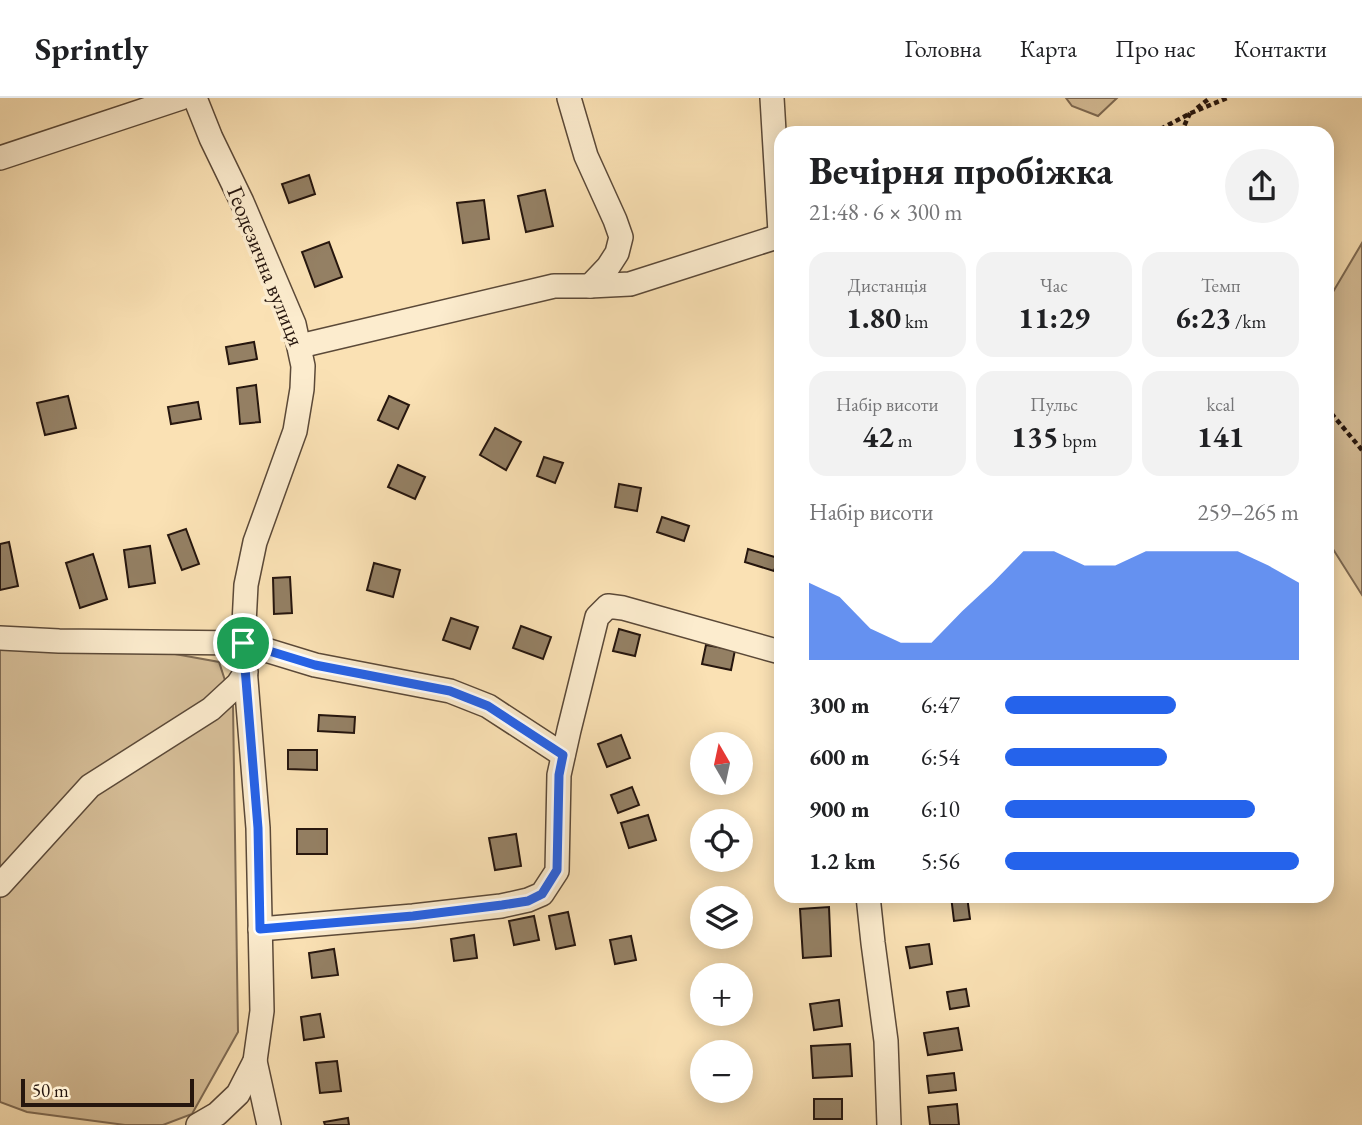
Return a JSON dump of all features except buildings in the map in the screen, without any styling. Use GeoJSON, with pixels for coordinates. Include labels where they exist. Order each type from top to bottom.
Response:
{"type":"FeatureCollection","features":[{"type":"Feature","properties":{"kind":"street"},"geometry":{"type":"LineString","coordinates":[[0,158],[181,98]]}},
{"type":"Feature","properties":{"kind":"street","name":"Геодезична вулиця"},"geometry":{"type":"LineString","coordinates":[[195,98],[294,324],[303,366],[295,431],[255,542],[246,585],[243,643],[258,828],[262,1011],[255,1061],[238,1094],[217,1115],[198,1125]]}},
{"type":"Feature","properties":{"kind":"street"},"geometry":{"type":"LineString","coordinates":[[569,98],[586,156],[621,237],[617,253],[590,286]]}},
{"type":"Feature","properties":{"kind":"street"},"geometry":{"type":"LineString","coordinates":[[772,98],[774,132]]}},
{"type":"Feature","properties":{"kind":"street"},"geometry":{"type":"LineString","coordinates":[[300,346],[554,286],[629,284],[774,236]]}},
{"type":"Feature","properties":{"kind":"street"},"geometry":{"type":"LineString","coordinates":[[260,929],[413,916],[502,905],[528,901],[542,894],[557,870],[559,775],[563,755],[597,617],[608,606],[774,650]]}},
{"type":"Feature","properties":{"kind":"street"},"geometry":{"type":"LineString","coordinates":[[0,638],[243,643],[315,665],[450,691],[488,706],[563,755]]}},
{"type":"Feature","properties":{"kind":"street"},"geometry":{"type":"LineString","coordinates":[[0,885],[90,786],[211,709],[238,684],[246,672]]}},
{"type":"Feature","properties":{"kind":"street"},"geometry":{"type":"LineString","coordinates":[[869,903],[886,1041],[889,1125]]}},
{"type":"Feature","properties":{"kind":"street","name":"Геодезична вулиця"},"geometry":{"type":"LineString","coordinates":[[255,1061],[269,1125]]}},
{"type":"Feature","properties":{"kind":"path"},"geometry":{"type":"LineString","coordinates":[[1184,126],[1191,113],[1210,98]]}},
{"type":"Feature","properties":{"kind":"path"},"geometry":{"type":"LineString","coordinates":[[1166,126],[1227,98]]}},
{"type":"Feature","properties":{"kind":"path"},"geometry":{"type":"LineString","coordinates":[[1334,417],[1362,450]]}},
{"type":"Feature","properties":{"kind":"shaded area"},"geometry":{"type":"Polygon","coordinates":[[[1066,98],[1117,98],[1098,116],[1072,106],[1066,98]]]}},
{"type":"Feature","properties":{"kind":"shaded area"},"geometry":{"type":"Polygon","coordinates":[[[1362,243],[1362,595],[1334,551],[1334,290],[1362,243]]]}},
{"type":"Feature","properties":{"kind":"shaded area"},"geometry":{"type":"Polygon","coordinates":[[[0,647],[175,654],[219,662],[233,705],[238,1032],[192,1114],[163,1125],[125,1125],[27,1112],[0,1102],[0,647]]]}},
{"type":"Feature","properties":{"kind":"route"},"geometry":{"type":"LineString","coordinates":[[243,643],[315,665],[450,691],[488,706],[563,755],[559,775],[557,870],[542,894],[528,901],[502,905],[413,916],[260,929],[258,828],[243,643]]}}]}
